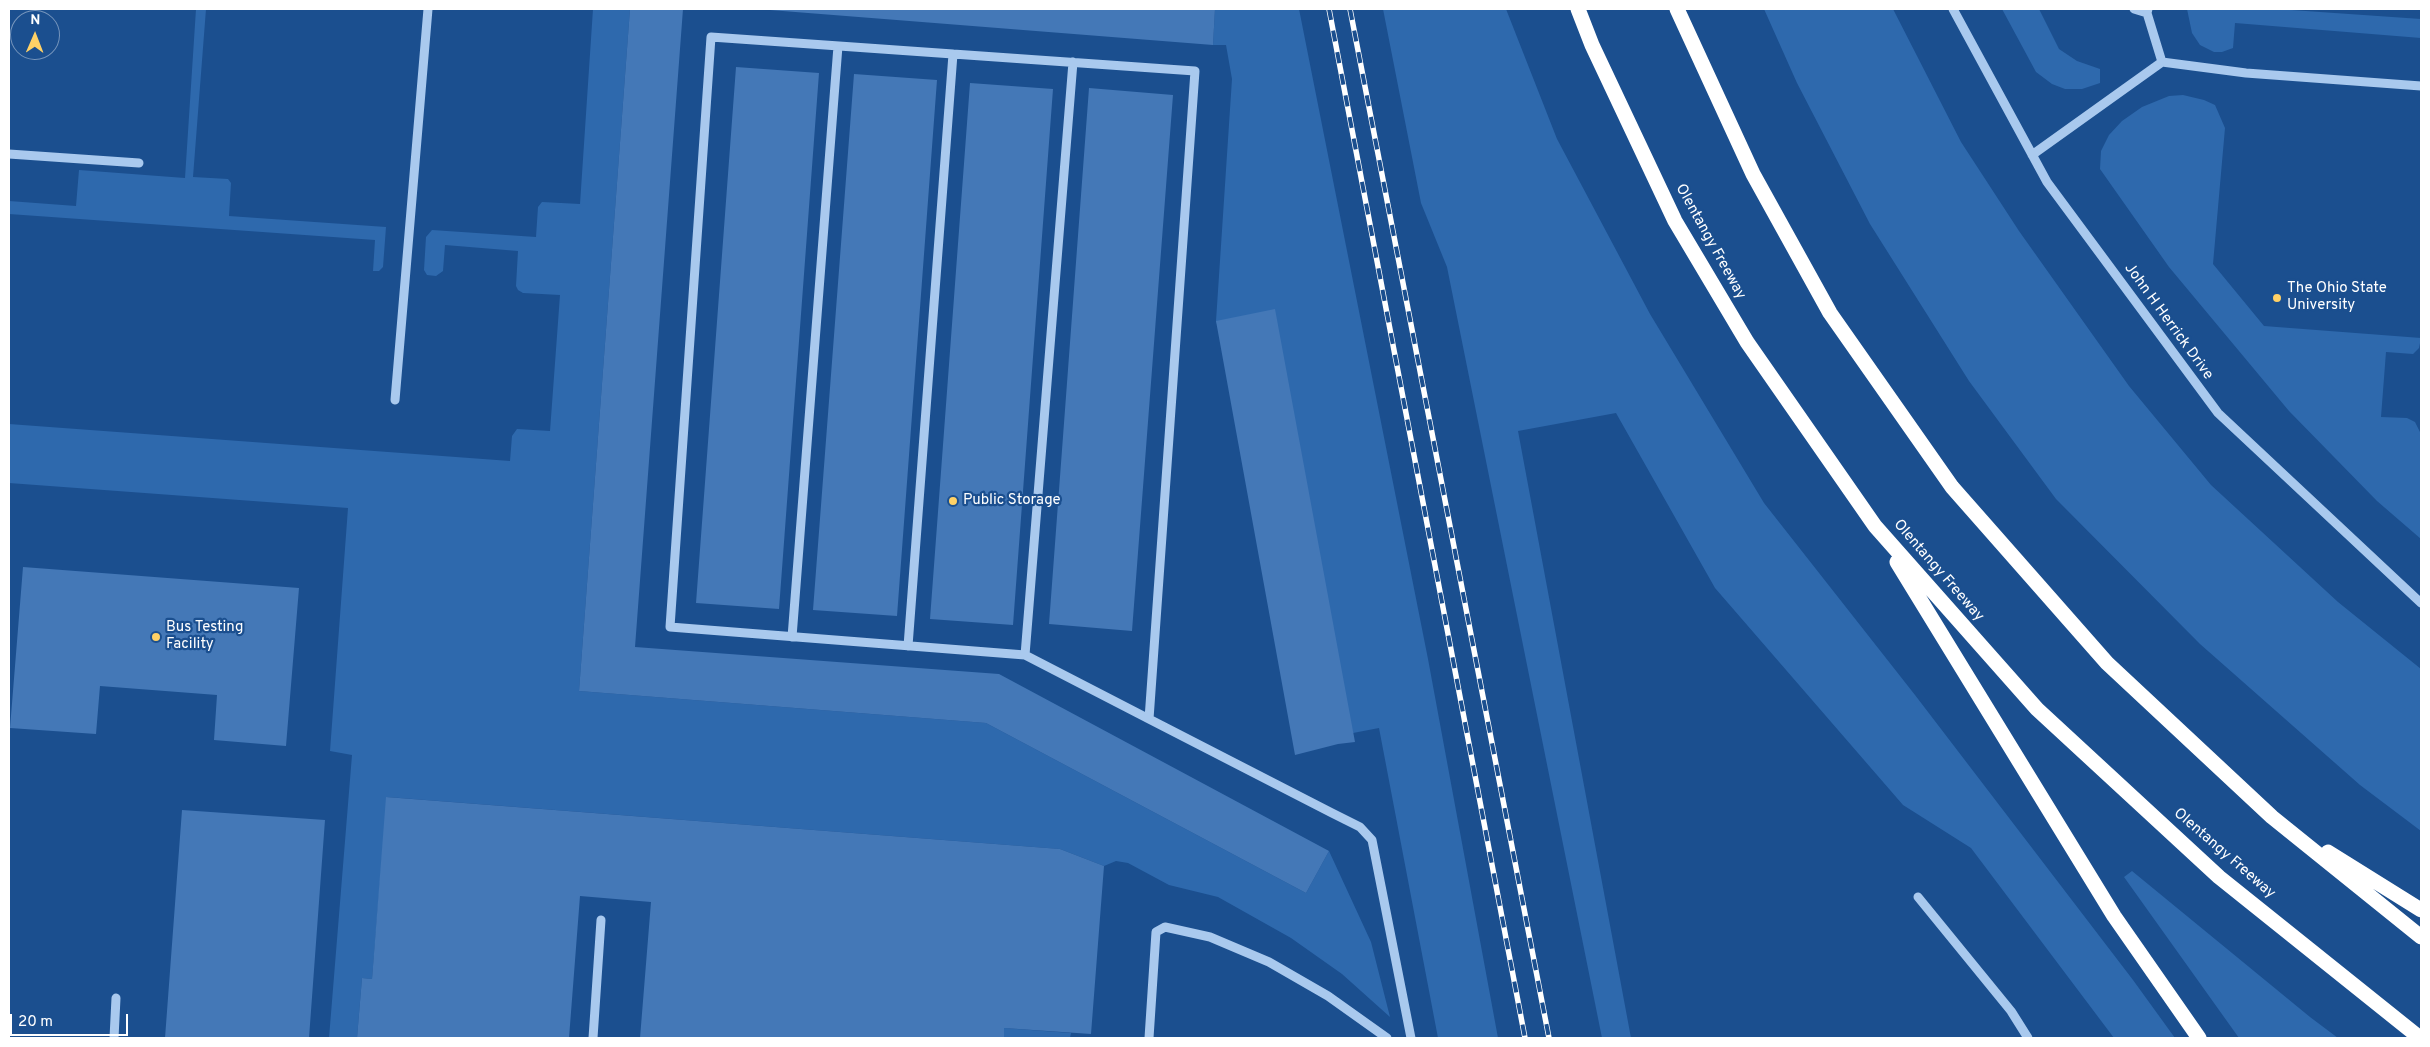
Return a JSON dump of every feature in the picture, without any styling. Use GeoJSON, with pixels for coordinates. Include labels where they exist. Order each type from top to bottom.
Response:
{"type":"FeatureCollection","features":[{"type":"Feature","properties":{"kind":"highway","name":"Olentangy Freeway"},"geometry":{"type":"LineString","coordinates":[[1578,9],[1592,45],[1676,221],[1747,342],[1876,526],[2037,709],[2219,877],[2420,1038]]}},
{"type":"Feature","properties":{"kind":"highway"},"geometry":{"type":"LineString","coordinates":[[1677,9],[1753,174],[1830,313],[1952,487],[2107,663],[2272,817],[2421,937]]}},
{"type":"Feature","properties":{"kind":"highway"},"geometry":{"type":"LineString","coordinates":[[1876,526],[2114,916],[2199,1038]]}},
{"type":"Feature","properties":{"kind":"highway"},"geometry":{"type":"LineString","coordinates":[[2272,817],[2421,910]]}},
{"type":"Feature","properties":{"kind":"street"},"geometry":{"type":"LineString","coordinates":[[395,400],[428,9]]}},
{"type":"Feature","properties":{"kind":"street","name":"John H Herrick Drive"},"geometry":{"type":"LineString","coordinates":[[1953,9],[2047,182],[2218,413],[2421,603]]}},
{"type":"Feature","properties":{"kind":"street"},"geometry":{"type":"LineString","coordinates":[[2134,9],[2147,11],[2162,62]]}},
{"type":"Feature","properties":{"kind":"street"},"geometry":{"type":"LineString","coordinates":[[1149,719],[1196,71],[711,37],[670,627],[1025,655],[1149,719],[1360,826],[1372,840],[1411,1038]]}},
{"type":"Feature","properties":{"kind":"street"},"geometry":{"type":"LineString","coordinates":[[792,637],[838,46]]}},
{"type":"Feature","properties":{"kind":"street"},"geometry":{"type":"LineString","coordinates":[[908,646],[954,54]]}},
{"type":"Feature","properties":{"kind":"street"},"geometry":{"type":"LineString","coordinates":[[1025,655],[1073,62]]}},
{"type":"Feature","properties":{"kind":"street"},"geometry":{"type":"LineString","coordinates":[[2032,156],[2162,62],[2246,73],[2421,86]]}},
{"type":"Feature","properties":{"kind":"street"},"geometry":{"type":"LineString","coordinates":[[9,154],[139,163]]}},
{"type":"Feature","properties":{"kind":"street"},"geometry":{"type":"LineString","coordinates":[[1918,897],[2011,1011],[2028,1038]]}},
{"type":"Feature","properties":{"kind":"street"},"geometry":{"type":"LineString","coordinates":[[593,1038],[601,920]]}},
{"type":"Feature","properties":{"kind":"street"},"geometry":{"type":"LineString","coordinates":[[1149,1038],[1156,932],[1164,927],[1210,937],[1269,962],[1328,996],[1387,1038]]}},
{"type":"Feature","properties":{"kind":"street"},"geometry":{"type":"LineString","coordinates":[[114,1038],[116,998]]}},
{"type":"Feature","properties":{"kind":"shaded area"},"geometry":{"type":"Polygon","coordinates":[[[196,9],[206,9],[193,177],[228,179],[231,183],[229,216],[386,227],[383,267],[379,271],[373,271],[375,240],[9,214],[9,201],[76,206],[79,170],[185,178],[196,9]]]}},
{"type":"Feature","properties":{"kind":"shaded area"},"geometry":{"type":"Polygon","coordinates":[[[593,9],[630,9],[579,691],[986,723],[1306,893],[1329,851],[1371,942],[1390,1017],[1342,974],[1291,938],[1218,897],[1169,885],[1128,863],[1116,861],[1104,866],[1060,849],[387,797],[372,979],[362,978],[357,1038],[329,1038],[352,755],[330,751],[348,508],[9,483],[9,424],[510,461],[512,436],[517,429],[550,431],[560,295],[523,293],[518,290],[516,286],[518,251],[445,245],[443,271],[436,276],[427,275],[424,270],[426,237],[432,230],[536,237],[538,207],[542,202],[580,204],[593,9]]]}},
{"type":"Feature","properties":{"kind":"shaded area"},"geometry":{"type":"Polygon","coordinates":[[[1215,9],[1299,9],[1428,659],[1498,1038],[1438,1038],[1379,728],[1353,733],[1216,321],[1232,79],[1226,45],[1213,45],[1215,9]]]}},
{"type":"Feature","properties":{"kind":"shaded area"},"geometry":{"type":"Polygon","coordinates":[[[1383,9],[1506,9],[1557,139],[1650,314],[1764,503],[1915,695],[2133,980],[2175,1038],[2114,1038],[1971,848],[1903,805],[1715,588],[1616,413],[1518,431],[1631,1038],[1602,1038],[1447,267],[1421,203],[1383,9]]]}},
{"type":"Feature","properties":{"kind":"shaded area"},"geometry":{"type":"Polygon","coordinates":[[[1764,9],[1893,9],[1961,142],[2019,231],[2129,386],[2211,485],[2338,602],[2421,669],[2421,831],[2360,785],[2200,644],[2056,499],[1969,381],[1870,224],[1797,83],[1764,9]]]}},
{"type":"Feature","properties":{"kind":"shaded area"},"geometry":{"type":"Polygon","coordinates":[[[2002,9],[2039,9],[2059,49],[2077,61],[2100,69],[2100,83],[2082,89],[2065,89],[2052,84],[2036,72],[2002,9]]]}},
{"type":"Feature","properties":{"kind":"shaded area"},"geometry":{"type":"Polygon","coordinates":[[[2187,9],[2277,9],[2421,19],[2421,38],[2235,23],[2233,48],[2222,52],[2214,52],[2200,45],[2192,33],[2187,9]]]}},
{"type":"Feature","properties":{"kind":"shaded area"},"geometry":{"type":"Polygon","coordinates":[[[2183,95],[2215,105],[2225,128],[2213,264],[2264,326],[2421,338],[2419,348],[2413,354],[2386,352],[2381,417],[2407,418],[2415,422],[2421,434],[2421,539],[2377,501],[2289,411],[2169,267],[2100,169],[2101,151],[2109,135],[2122,121],[2142,107],[2169,96],[2183,95]]]}},
{"type":"Feature","properties":{"kind":"shaded area"},"geometry":{"type":"Polygon","coordinates":[[[2132,871],[2338,1038],[2239,1038],[2124,877],[2132,871]]]}},
{"type":"Feature","properties":{"kind":"shaded area"},"geometry":{"type":"Polygon","coordinates":[[[1004,1028],[1071,1033],[1070,1038],[1004,1038],[1004,1028]]]}},
{"type":"Feature","properties":{"kind":"building"},"geometry":{"type":"Polygon","coordinates":[[[630,9],[683,9],[635,647],[999,674],[1329,851],[1306,893],[986,723],[579,691],[630,9]]]}},
{"type":"Feature","properties":{"kind":"building"},"geometry":{"type":"Polygon","coordinates":[[[770,9],[1215,9],[1213,45],[770,9]]]}},
{"type":"Feature","properties":{"kind":"building"},"geometry":{"type":"Polygon","coordinates":[[[736,67],[819,73],[779,609],[696,603],[736,67]]]}},
{"type":"Feature","properties":{"kind":"building"},"geometry":{"type":"Polygon","coordinates":[[[854,74],[937,80],[897,616],[813,610],[854,74]]]}},
{"type":"Feature","properties":{"kind":"building"},"geometry":{"type":"Polygon","coordinates":[[[970,83],[1053,89],[1013,625],[930,619],[970,83]]]}},
{"type":"Feature","properties":{"kind":"building"},"geometry":{"type":"Polygon","coordinates":[[[1089,88],[1173,95],[1132,631],[1049,624],[1089,88]]]}},
{"type":"Feature","properties":{"kind":"building"},"geometry":{"type":"Polygon","coordinates":[[[1275,309],[1355,742],[1338,744],[1295,755],[1216,321],[1275,309]]]}},
{"type":"Feature","properties":{"kind":"building","name":"Bus Testing Facility"},"geometry":{"type":"Polygon","coordinates":[[[23,567],[299,588],[286,746],[214,740],[217,695],[100,686],[96,734],[10,728],[23,567]]]}},
{"type":"Feature","properties":{"kind":"building"},"geometry":{"type":"Polygon","coordinates":[[[386,797],[1060,849],[1104,866],[1091,1034],[1004,1028],[1004,1038],[640,1038],[651,902],[580,896],[569,1038],[357,1038],[362,978],[372,979],[386,797]]]}},
{"type":"Feature","properties":{"kind":"building"},"geometry":{"type":"Polygon","coordinates":[[[182,810],[325,820],[309,1038],[165,1038],[182,810]]]}},
{"type":"Feature","properties":{"kind":"railway"},"geometry":{"type":"LineString","coordinates":[[1329,9],[1525,1038]]}},
{"type":"Feature","properties":{"kind":"railway"},"geometry":{"type":"LineString","coordinates":[[1350,9],[1549,1038]]}},
{"type":"Feature","properties":{"kind":"place","name":"The Ohio State University"},"geometry":{"type":"Point","coordinates":[2277,298]}},
{"type":"Feature","properties":{"kind":"place","name":"Public Storage"},"geometry":{"type":"Point","coordinates":[953,501]}},
{"type":"Feature","properties":{"kind":"place","name":"Bus Testing Facility"},"geometry":{"type":"Point","coordinates":[156,637]}}]}
